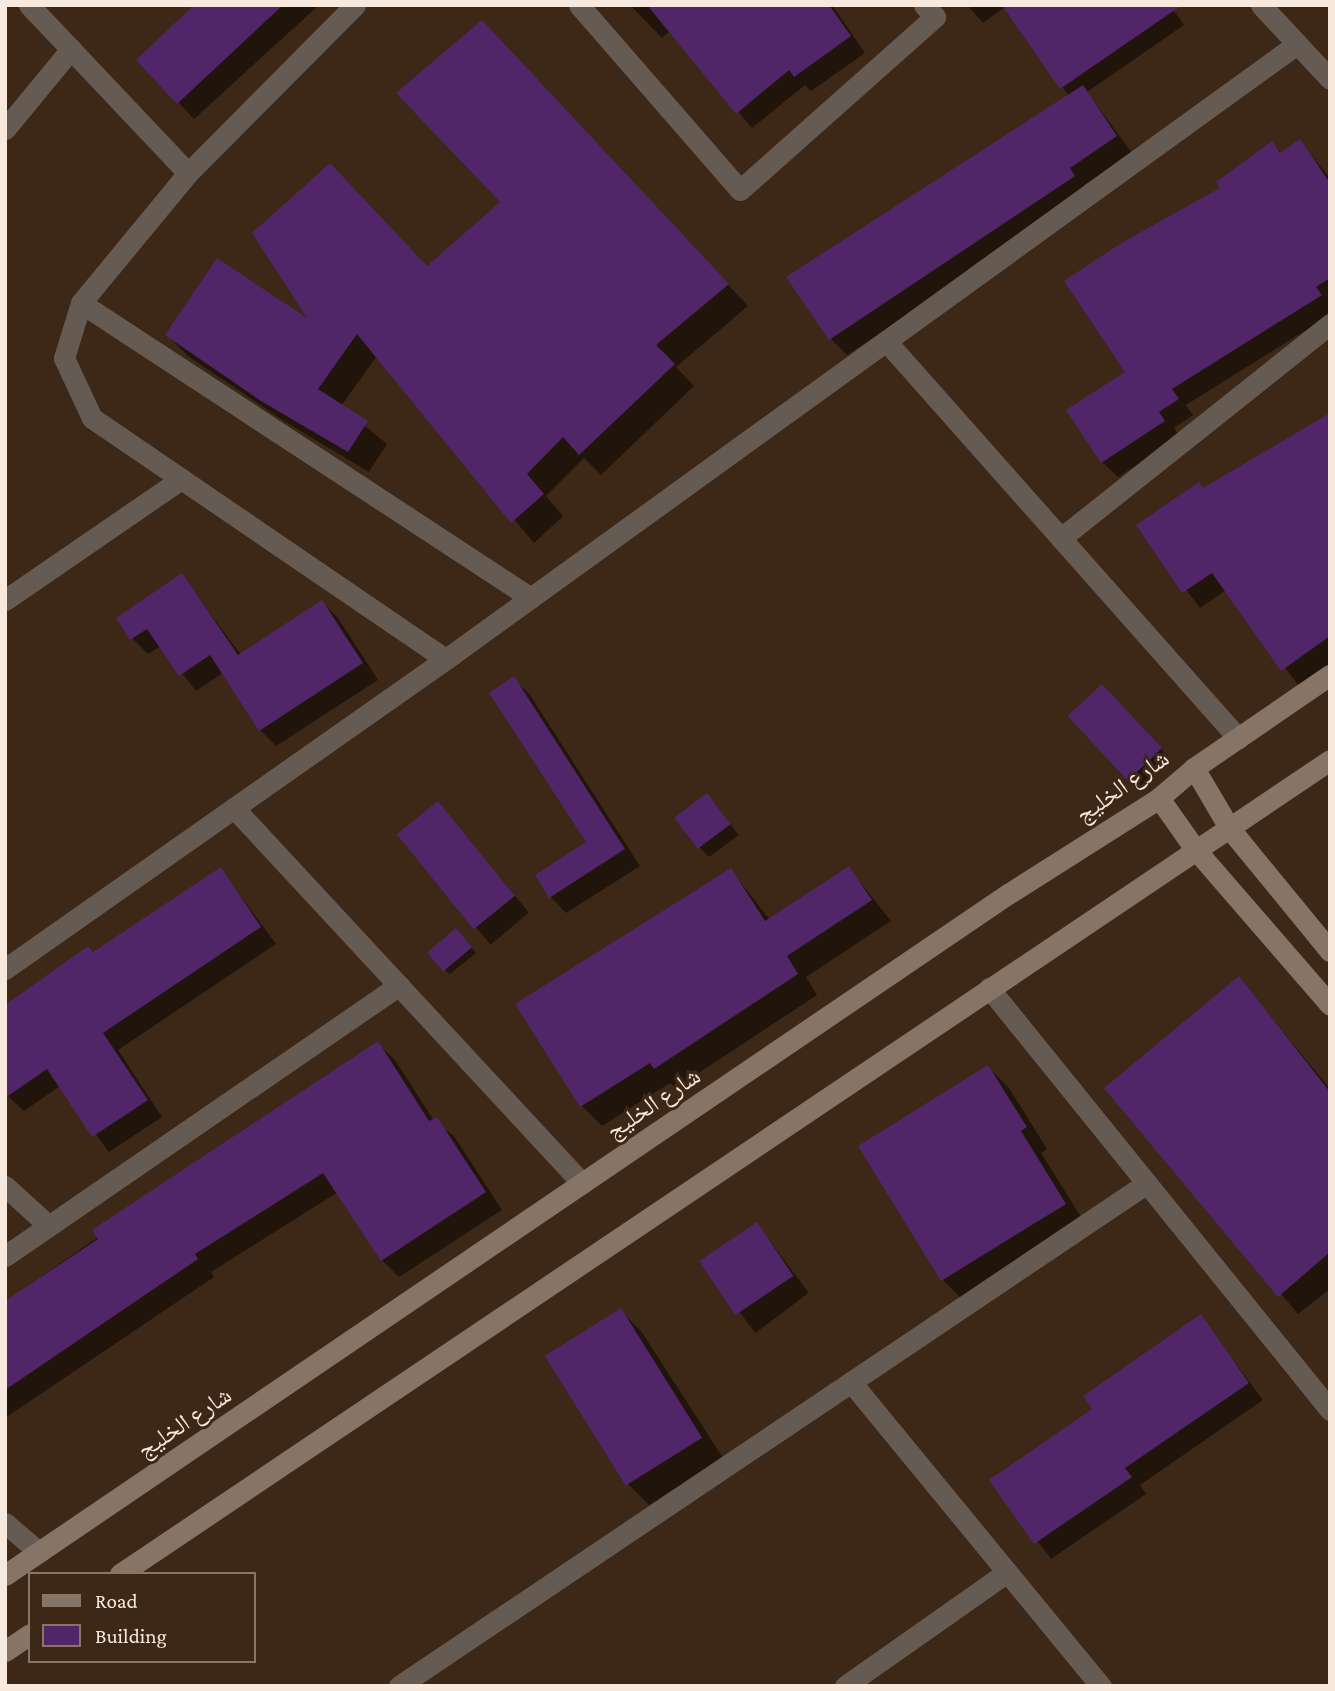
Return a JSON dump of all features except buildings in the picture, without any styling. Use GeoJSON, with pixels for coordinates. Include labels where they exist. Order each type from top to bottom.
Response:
{"type":"FeatureCollection","features":[{"type":"Feature","properties":{"kind":"street"},"geometry":{"type":"LineString","coordinates":[[29,5],[188,173]]}},
{"type":"Feature","properties":{"kind":"street"},"geometry":{"type":"LineString","coordinates":[[355,5],[188,173],[81,303],[64,358],[92,418],[445,659]]}},
{"type":"Feature","properties":{"kind":"street"},"geometry":{"type":"LineString","coordinates":[[579,5],[740,190],[935,17],[924,5]]}},
{"type":"Feature","properties":{"kind":"street"},"geometry":{"type":"LineString","coordinates":[[1261,5],[1330,79]]}},
{"type":"Feature","properties":{"kind":"street"},"geometry":{"type":"LineString","coordinates":[[5,969],[531,598],[1297,44]]}},
{"type":"Feature","properties":{"kind":"street"},"geometry":{"type":"LineString","coordinates":[[5,129],[71,48]]}},
{"type":"Feature","properties":{"kind":"street"},"geometry":{"type":"LineString","coordinates":[[81,303],[531,598]]}},
{"type":"Feature","properties":{"kind":"street"},"geometry":{"type":"LineString","coordinates":[[1061,538],[1330,324]]}},
{"type":"Feature","properties":{"kind":"street"},"geometry":{"type":"LineString","coordinates":[[886,341],[1238,738]]}},
{"type":"Feature","properties":{"kind":"street"},"geometry":{"type":"LineString","coordinates":[[5,600],[181,479]]}},
{"type":"Feature","properties":{"kind":"street","name":"شارع الخليج"},"geometry":{"type":"LineString","coordinates":[[5,1574],[996,902],[1158,798],[1194,768],[1330,676]]}},
{"type":"Feature","properties":{"kind":"street"},"geometry":{"type":"LineString","coordinates":[[123,1572],[1195,849],[1230,830],[1330,760]]}},
{"type":"Feature","properties":{"kind":"street"},"geometry":{"type":"LineString","coordinates":[[1194,768],[1230,830],[1330,951]]}},
{"type":"Feature","properties":{"kind":"street"},"geometry":{"type":"LineString","coordinates":[[1158,798],[1195,849],[1330,1005]]}},
{"type":"Feature","properties":{"kind":"street"},"geometry":{"type":"LineString","coordinates":[[234,808],[582,1183]]}},
{"type":"Feature","properties":{"kind":"street"},"geometry":{"type":"LineString","coordinates":[[5,1256],[398,985]]}},
{"type":"Feature","properties":{"kind":"street"},"geometry":{"type":"LineString","coordinates":[[989,988],[1330,1410]]}},
{"type":"Feature","properties":{"kind":"street"},"geometry":{"type":"LineString","coordinates":[[399,1686],[1147,1183]]}},
{"type":"Feature","properties":{"kind":"street"},"geometry":{"type":"LineString","coordinates":[[5,1186],[49,1226]]}},
{"type":"Feature","properties":{"kind":"street"},"geometry":{"type":"LineString","coordinates":[[851,1382],[1101,1686]]}},
{"type":"Feature","properties":{"kind":"street"},"geometry":{"type":"LineString","coordinates":[[5,1523],[39,1552]]}},
{"type":"Feature","properties":{"kind":"street"},"geometry":{"type":"LineString","coordinates":[[845,1686],[1007,1572]]}},
{"type":"Feature","properties":{"kind":"street"},"geometry":{"type":"LineString","coordinates":[[5,1651],[28,1635]]}}]}
